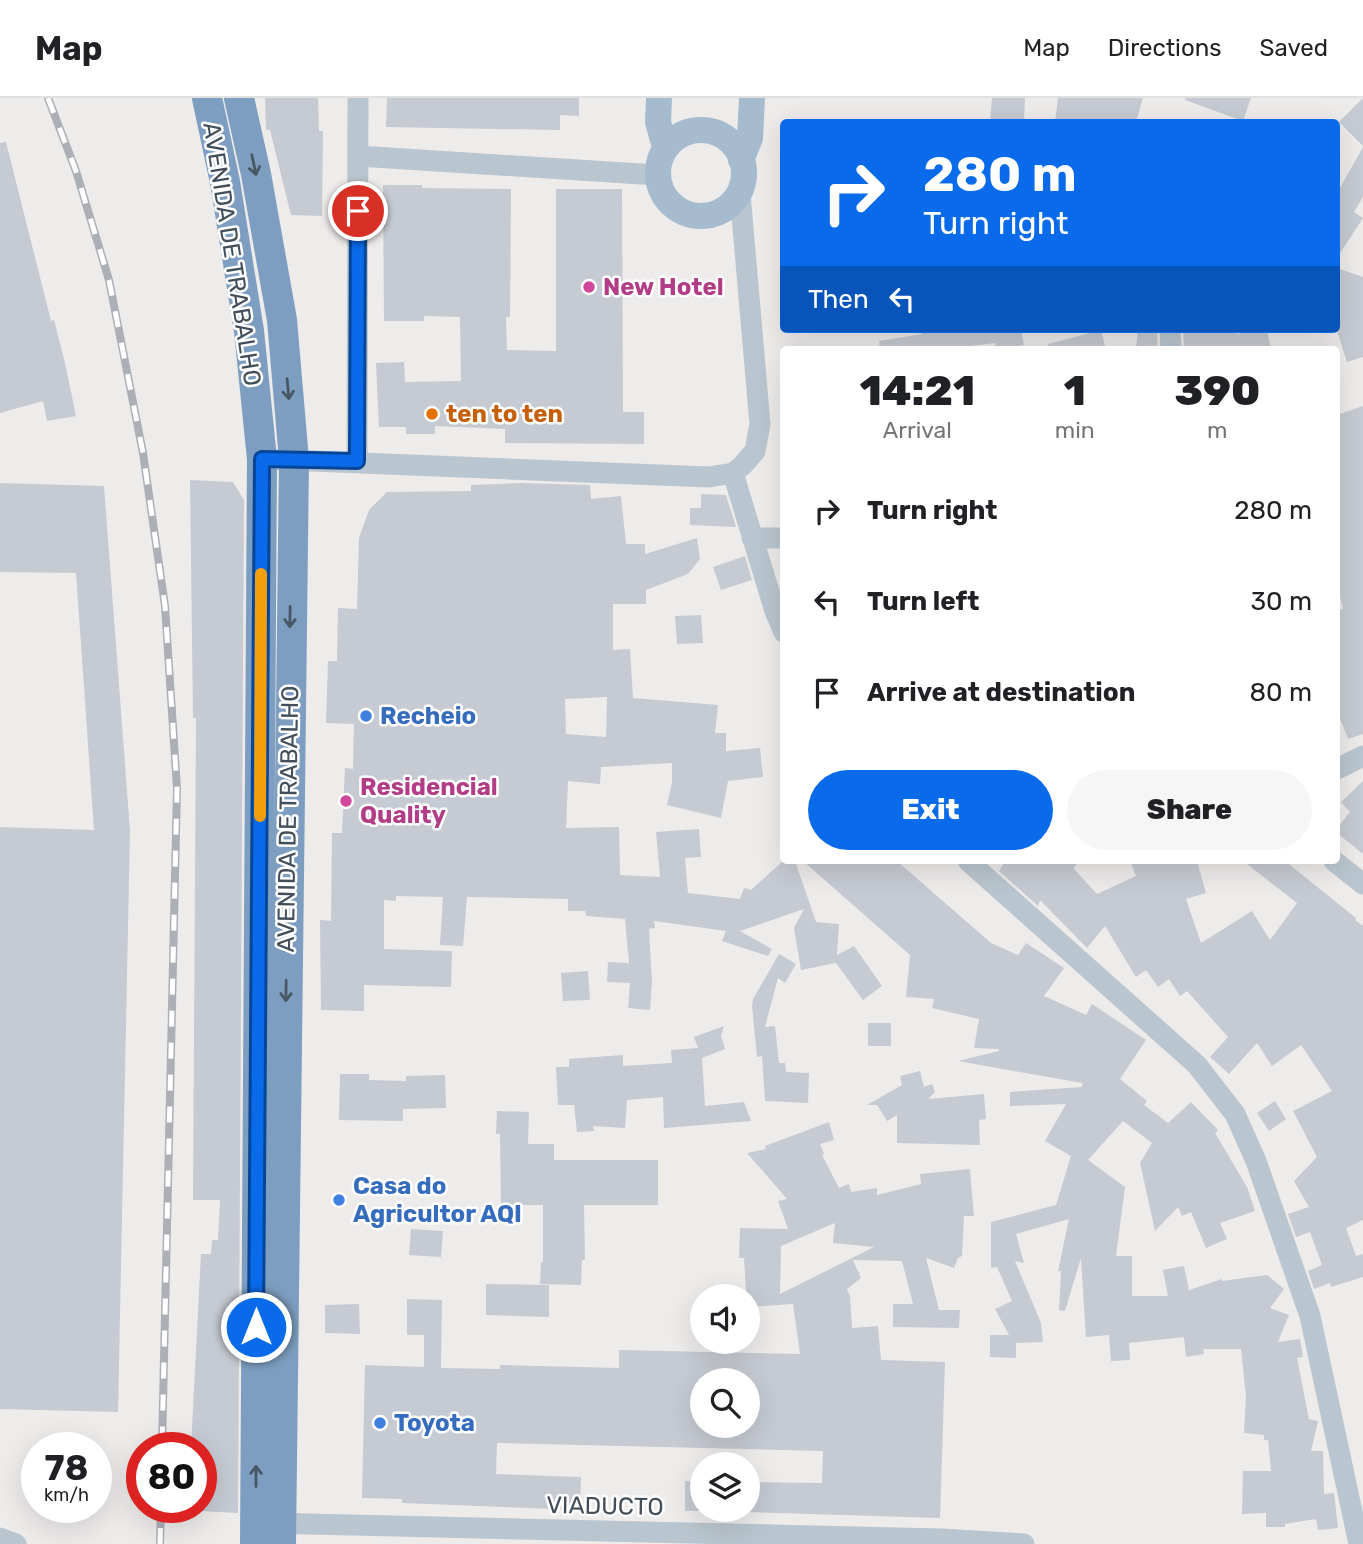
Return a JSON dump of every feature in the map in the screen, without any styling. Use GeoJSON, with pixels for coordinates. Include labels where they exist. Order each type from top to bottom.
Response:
{"type":"FeatureCollection","features":[{"type":"Feature","properties":{"kind":"highway","name":"AVENIDA DE TRABALHO"},"geometry":{"type":"LineString","coordinates":[[207,98],[225,182],[249,331],[262,459],[268,1533]]}},
{"type":"Feature","properties":{"kind":"highway","name":"AVENIDA DE TRABALHO"},"geometry":{"type":"LineString","coordinates":[[239,98],[256,174],[282,320],[294,460],[268,1533]]}},
{"type":"Feature","properties":{"kind":"main road"},"geometry":{"type":"LineString","coordinates":[[659,98],[658,122],[665,147],[657,175],[668,203],[694,216],[720,212],[740,193],[744,167],[732,142],[708,130],[682,133],[665,147]]}},
{"type":"Feature","properties":{"kind":"main road"},"geometry":{"type":"LineString","coordinates":[[741,160],[750,138],[752,98]]}},
{"type":"Feature","properties":{"kind":"street"},"geometry":{"type":"LineString","coordinates":[[357,461],[358,98]]}},
{"type":"Feature","properties":{"kind":"street"},"geometry":{"type":"LineString","coordinates":[[358,156],[657,175]]}},
{"type":"Feature","properties":{"kind":"street"},"geometry":{"type":"LineString","coordinates":[[262,459],[709,477],[733,473],[755,451],[760,424],[740,193]]}},
{"type":"Feature","properties":{"kind":"street"},"geometry":{"type":"LineString","coordinates":[[733,473],[780,620]]}},
{"type":"Feature","properties":{"kind":"street"},"geometry":{"type":"LineString","coordinates":[[752,538],[780,538]]}},
{"type":"Feature","properties":{"kind":"street"},"geometry":{"type":"LineString","coordinates":[[1340,768],[1363,756]]}},
{"type":"Feature","properties":{"kind":"street"},"geometry":{"type":"LineString","coordinates":[[971,864],[1197,1065],[1235,1114],[1256,1161],[1310,1316],[1359,1544]]}},
{"type":"Feature","properties":{"kind":"street"},"geometry":{"type":"LineString","coordinates":[[1338,864],[1363,884]]}},
{"type":"Feature","properties":{"kind":"street"},"geometry":{"type":"LineString","coordinates":[[558,1531],[586,1544]]}},
{"type":"Feature","properties":{"kind":"street","name":"VIADUCTO"},"geometry":{"type":"LineString","coordinates":[[268,1533],[558,1531],[1024,1544]]}},
{"type":"Feature","properties":{"kind":"street"},"geometry":{"type":"LineString","coordinates":[[0,1538],[16,1544]]}},
{"type":"Feature","properties":{"kind":"building"},"geometry":{"type":"Polygon","coordinates":[[[265,98],[318,98],[319,131],[323,131],[322,216],[291,215],[270,130],[266,130],[265,98]]]}},
{"type":"Feature","properties":{"kind":"building"},"geometry":{"type":"Polygon","coordinates":[[[387,98],[579,98],[579,116],[560,115],[560,130],[386,127],[387,98]]]}},
{"type":"Feature","properties":{"kind":"building"},"geometry":{"type":"Polygon","coordinates":[[[992,98],[1025,98],[1024,119],[990,119],[992,98]]]}},
{"type":"Feature","properties":{"kind":"building"},"geometry":{"type":"Polygon","coordinates":[[[1058,98],[1143,98],[1137,119],[1055,119],[1058,98]]]}},
{"type":"Feature","properties":{"kind":"building"},"geometry":{"type":"Polygon","coordinates":[[[1185,98],[1251,98],[1244,119],[1185,98]]]}},
{"type":"Feature","properties":{"kind":"building"},"geometry":{"type":"Polygon","coordinates":[[[1363,98],[1363,146],[1340,123],[1363,98]]]}},
{"type":"Feature","properties":{"kind":"building"},"geometry":{"type":"Polygon","coordinates":[[[6,142],[51,321],[54,320],[65,363],[76,416],[47,421],[43,401],[0,413],[0,143],[6,142]]]}},
{"type":"Feature","properties":{"kind":"building"},"geometry":{"type":"Polygon","coordinates":[[[1363,147],[1363,197],[1354,212],[1363,218],[1340,253],[1340,188],[1363,147]]]}},
{"type":"Feature","properties":{"kind":"building"},"geometry":{"type":"Polygon","coordinates":[[[383,185],[511,189],[510,317],[506,317],[507,350],[556,351],[556,189],[622,189],[623,412],[644,412],[644,444],[505,443],[505,429],[435,426],[435,434],[406,434],[406,427],[379,427],[376,363],[404,362],[405,382],[461,381],[460,317],[424,316],[424,321],[384,321],[383,185]]]}},
{"type":"Feature","properties":{"kind":"building"},"geometry":{"type":"Polygon","coordinates":[[[1340,269],[1363,277],[1363,357],[1347,362],[1338,333],[1340,333],[1340,269]]]}},
{"type":"Feature","properties":{"kind":"building"},"geometry":{"type":"Polygon","coordinates":[[[1022,333],[1024,345],[995,346],[995,343],[970,346],[880,346],[879,341],[922,334],[1022,333]]]}},
{"type":"Feature","properties":{"kind":"building"},"geometry":{"type":"Polygon","coordinates":[[[1090,333],[1102,333],[1105,346],[1048,346],[1090,333]]]}},
{"type":"Feature","properties":{"kind":"building"},"geometry":{"type":"Polygon","coordinates":[[[1138,333],[1157,333],[1158,346],[1136,346],[1138,333]]]}},
{"type":"Feature","properties":{"kind":"building"},"geometry":{"type":"Polygon","coordinates":[[[1183,333],[1268,333],[1270,346],[1184,346],[1183,333]]]}},
{"type":"Feature","properties":{"kind":"building"},"geometry":{"type":"Polygon","coordinates":[[[1363,406],[1363,734],[1348,739],[1340,718],[1340,610],[1343,609],[1340,596],[1340,414],[1363,406]]]}},
{"type":"Feature","properties":{"kind":"building"},"geometry":{"type":"Polygon","coordinates":[[[190,480],[233,482],[244,500],[238,1513],[217,1512],[217,1432],[192,1432],[201,1254],[211,1254],[212,1240],[218,1240],[220,1200],[193,1200],[196,718],[193,718],[190,480]]]}},
{"type":"Feature","properties":{"kind":"building"},"geometry":{"type":"Polygon","coordinates":[[[0,483],[104,486],[130,831],[118,1412],[0,1409],[0,827],[94,830],[76,573],[0,572],[0,483]]]}},
{"type":"Feature","properties":{"kind":"building"},"geometry":{"type":"Polygon","coordinates":[[[471,485],[590,485],[591,499],[621,496],[626,544],[645,544],[645,554],[697,538],[700,559],[688,574],[646,590],[646,604],[613,604],[613,650],[630,649],[633,698],[718,705],[715,733],[726,733],[726,751],[760,748],[763,777],[728,781],[721,818],[667,805],[672,782],[672,763],[601,767],[600,784],[568,781],[566,828],[619,827],[620,875],[660,877],[656,832],[699,829],[701,857],[685,858],[688,893],[740,899],[744,888],[751,890],[780,864],[796,864],[816,922],[839,924],[837,955],[854,946],[882,986],[863,1000],[836,963],[801,970],[794,928],[804,909],[740,931],[772,949],[768,956],[722,941],[726,931],[654,921],[655,928],[649,929],[652,982],[650,1010],[628,1008],[630,983],[607,982],[608,962],[629,963],[625,919],[586,916],[585,911],[568,911],[568,899],[467,897],[463,946],[440,945],[443,897],[396,896],[396,901],[384,900],[384,949],[452,951],[451,987],[364,985],[364,1011],[321,1010],[320,920],[331,921],[332,833],[342,833],[345,768],[353,769],[354,724],[326,723],[328,661],[337,661],[338,608],[357,609],[359,538],[369,510],[387,492],[471,491],[471,485]],[[607,697],[565,699],[566,734],[606,737],[607,697]]]}},
{"type":"Feature","properties":{"kind":"building"},"geometry":{"type":"Polygon","coordinates":[[[701,494],[726,495],[736,527],[690,525],[690,508],[701,508],[701,494]]]}},
{"type":"Feature","properties":{"kind":"building"},"geometry":{"type":"Polygon","coordinates":[[[745,556],[752,580],[721,590],[713,567],[745,556]]]}},
{"type":"Feature","properties":{"kind":"building"},"geometry":{"type":"Polygon","coordinates":[[[701,615],[703,643],[677,644],[675,616],[701,615]]]}},
{"type":"Feature","properties":{"kind":"building"},"geometry":{"type":"Polygon","coordinates":[[[1363,781],[1363,854],[1340,835],[1340,824],[1350,812],[1341,802],[1363,781]]]}},
{"type":"Feature","properties":{"kind":"building"},"geometry":{"type":"Polygon","coordinates":[[[806,864],[900,864],[991,943],[1018,955],[1026,943],[1064,968],[1044,996],[1086,1015],[1092,1004],[1146,1040],[1120,1079],[1147,1101],[1144,1105],[1168,1123],[1191,1102],[1218,1130],[1215,1133],[1247,1187],[1255,1211],[1220,1223],[1227,1239],[1206,1248],[1191,1212],[1182,1216],[1178,1207],[1155,1231],[1140,1163],[1152,1143],[1123,1121],[1088,1160],[1125,1187],[1116,1256],[1132,1256],[1132,1296],[1168,1296],[1163,1270],[1184,1266],[1189,1290],[1222,1279],[1267,1275],[1284,1289],[1270,1308],[1289,1315],[1278,1342],[1300,1339],[1303,1357],[1297,1358],[1309,1419],[1318,1421],[1311,1451],[1323,1451],[1324,1494],[1334,1493],[1338,1528],[1318,1530],[1316,1519],[1285,1524],[1285,1527],[1266,1527],[1266,1513],[1242,1514],[1243,1471],[1271,1471],[1268,1440],[1264,1440],[1264,1435],[1244,1433],[1246,1397],[1241,1349],[1203,1349],[1204,1354],[1186,1357],[1184,1337],[1129,1343],[1130,1360],[1111,1361],[1109,1335],[1086,1337],[1081,1258],[1065,1311],[1059,1310],[1061,1271],[1058,1271],[1069,1219],[1016,1234],[1024,1263],[1015,1261],[1041,1323],[1043,1342],[1016,1343],[1016,1358],[990,1357],[990,1335],[1009,1335],[995,1309],[1012,1301],[997,1267],[991,1268],[991,1222],[1056,1205],[1071,1156],[1045,1141],[1066,1104],[1010,1106],[1010,1092],[1082,1087],[1082,1083],[958,1061],[999,1049],[974,1048],[979,1019],[932,1008],[934,999],[906,997],[910,955],[806,864]]]}},
{"type":"Feature","properties":{"kind":"building"},"geometry":{"type":"Polygon","coordinates":[[[1003,864],[1076,864],[1074,869],[1097,894],[1136,876],[1131,864],[1198,864],[1206,893],[1186,899],[1201,943],[1252,911],[1270,940],[1297,903],[1247,864],[1289,864],[1356,918],[1363,926],[1363,1220],[1346,1228],[1356,1256],[1363,1254],[1363,1277],[1331,1287],[1330,1283],[1314,1289],[1308,1271],[1322,1265],[1310,1232],[1296,1237],[1288,1214],[1309,1207],[1294,1181],[1317,1157],[1293,1111],[1332,1091],[1301,1045],[1272,1066],[1257,1043],[1229,1074],[1210,1057],[1228,1037],[1187,991],[1180,996],[1169,979],[1158,987],[1146,970],[1136,977],[1105,926],[1087,948],[1040,900],[1038,906],[999,871],[1003,864]]]}},
{"type":"Feature","properties":{"kind":"building"},"geometry":{"type":"Polygon","coordinates":[[[779,954],[796,964],[785,983],[778,978],[765,1027],[775,1026],[779,1063],[785,1063],[786,1072],[809,1073],[808,1103],[765,1101],[762,1056],[757,1057],[752,1006],[753,999],[779,954]]]}},
{"type":"Feature","properties":{"kind":"building"},"geometry":{"type":"Polygon","coordinates":[[[588,971],[590,1000],[563,1001],[561,973],[588,971]]]}},
{"type":"Feature","properties":{"kind":"building"},"geometry":{"type":"Polygon","coordinates":[[[868,1023],[891,1023],[891,1046],[868,1046],[868,1023]]]}},
{"type":"Feature","properties":{"kind":"building"},"geometry":{"type":"Polygon","coordinates":[[[724,1026],[721,1036],[725,1049],[702,1058],[705,1106],[744,1102],[751,1121],[664,1128],[663,1097],[627,1100],[625,1128],[593,1126],[594,1131],[577,1132],[574,1105],[558,1105],[556,1067],[569,1067],[569,1059],[623,1055],[623,1066],[672,1063],[671,1050],[698,1048],[694,1037],[724,1026]]]}},
{"type":"Feature","properties":{"kind":"building"},"geometry":{"type":"Polygon","coordinates":[[[920,1071],[924,1087],[932,1084],[935,1092],[928,1099],[984,1094],[986,1119],[979,1120],[980,1145],[897,1143],[897,1115],[887,1121],[877,1105],[867,1105],[902,1085],[900,1076],[920,1071]]]}},
{"type":"Feature","properties":{"kind":"building"},"geometry":{"type":"Polygon","coordinates":[[[340,1074],[369,1074],[369,1080],[406,1081],[406,1076],[445,1075],[446,1108],[403,1109],[403,1121],[339,1120],[340,1074]]]}},
{"type":"Feature","properties":{"kind":"building"},"geometry":{"type":"Polygon","coordinates":[[[1275,1101],[1286,1119],[1269,1131],[1257,1113],[1275,1101]]]}},
{"type":"Feature","properties":{"kind":"building"},"geometry":{"type":"Polygon","coordinates":[[[497,1111],[529,1112],[528,1144],[554,1144],[554,1160],[658,1160],[658,1205],[584,1205],[585,1260],[582,1260],[581,1285],[540,1284],[543,1262],[543,1205],[501,1205],[497,1111]]]}},
{"type":"Feature","properties":{"kind":"building"},"geometry":{"type":"Polygon","coordinates":[[[829,1122],[834,1140],[820,1144],[824,1154],[822,1155],[839,1188],[849,1184],[851,1192],[877,1188],[877,1195],[921,1184],[920,1174],[970,1169],[974,1216],[964,1216],[962,1256],[958,1258],[954,1268],[926,1258],[939,1310],[960,1310],[959,1328],[893,1327],[893,1304],[913,1304],[902,1261],[853,1260],[861,1278],[847,1289],[852,1328],[878,1326],[881,1360],[945,1362],[940,1518],[760,1512],[760,1482],[822,1483],[823,1451],[497,1443],[496,1474],[581,1477],[580,1510],[402,1503],[402,1499],[362,1498],[365,1365],[424,1367],[424,1335],[407,1335],[407,1299],[442,1300],[441,1368],[500,1369],[500,1365],[619,1368],[619,1350],[690,1352],[690,1354],[800,1354],[793,1304],[760,1306],[760,1284],[746,1284],[744,1258],[739,1258],[740,1228],[788,1229],[778,1201],[787,1199],[747,1153],[766,1149],[765,1146],[829,1122]],[[835,1223],[781,1246],[780,1294],[874,1247],[833,1243],[835,1223]]]}},
{"type":"Feature","properties":{"kind":"building"},"geometry":{"type":"Polygon","coordinates":[[[411,1229],[443,1231],[441,1257],[409,1255],[411,1229]]]}},
{"type":"Feature","properties":{"kind":"building"},"geometry":{"type":"Polygon","coordinates":[[[486,1284],[549,1285],[549,1317],[486,1315],[486,1284]]]}},
{"type":"Feature","properties":{"kind":"building"},"geometry":{"type":"Polygon","coordinates":[[[359,1304],[360,1334],[325,1333],[325,1305],[359,1304]]]}},
{"type":"Feature","properties":{"kind":"building"},"geometry":{"type":"Polygon","coordinates":[[[685,1481],[690,1481],[690,1511],[685,1511],[685,1481]]]}},
{"type":"Feature","properties":{"kind":"railway"},"geometry":{"type":"LineString","coordinates":[[48,98],[76,171],[109,280],[143,453],[165,606],[177,788],[162,1432]]}},
{"type":"Feature","properties":{"kind":"railway"},"geometry":{"type":"LineString","coordinates":[[160,1544],[161,1523]]}},
{"type":"Feature","properties":{"kind":"slow traffic"},"geometry":{"type":"LineString","coordinates":[[260,816],[261,574]]}},
{"type":"Feature","properties":{"kind":"place","name":"New Hotel"},"geometry":{"type":"Point","coordinates":[589,287]}},
{"type":"Feature","properties":{"kind":"place","name":"ten to ten"},"geometry":{"type":"Point","coordinates":[432,414]}},
{"type":"Feature","properties":{"kind":"place","name":"Recheio"},"geometry":{"type":"Point","coordinates":[366,716]}},
{"type":"Feature","properties":{"kind":"place","name":"Residencial Quality"},"geometry":{"type":"Point","coordinates":[346,801]}},
{"type":"Feature","properties":{"kind":"place","name":"Casa do Agricultor AQI"},"geometry":{"type":"Point","coordinates":[339,1200]}},
{"type":"Feature","properties":{"kind":"place","name":"Toyota"},"geometry":{"type":"Point","coordinates":[380,1423]}},
{"type":"Feature","properties":{"kind":"route"},"geometry":{"type":"LineString","coordinates":[[256,1327],[262,459],[357,461],[358,211]]}}]}
